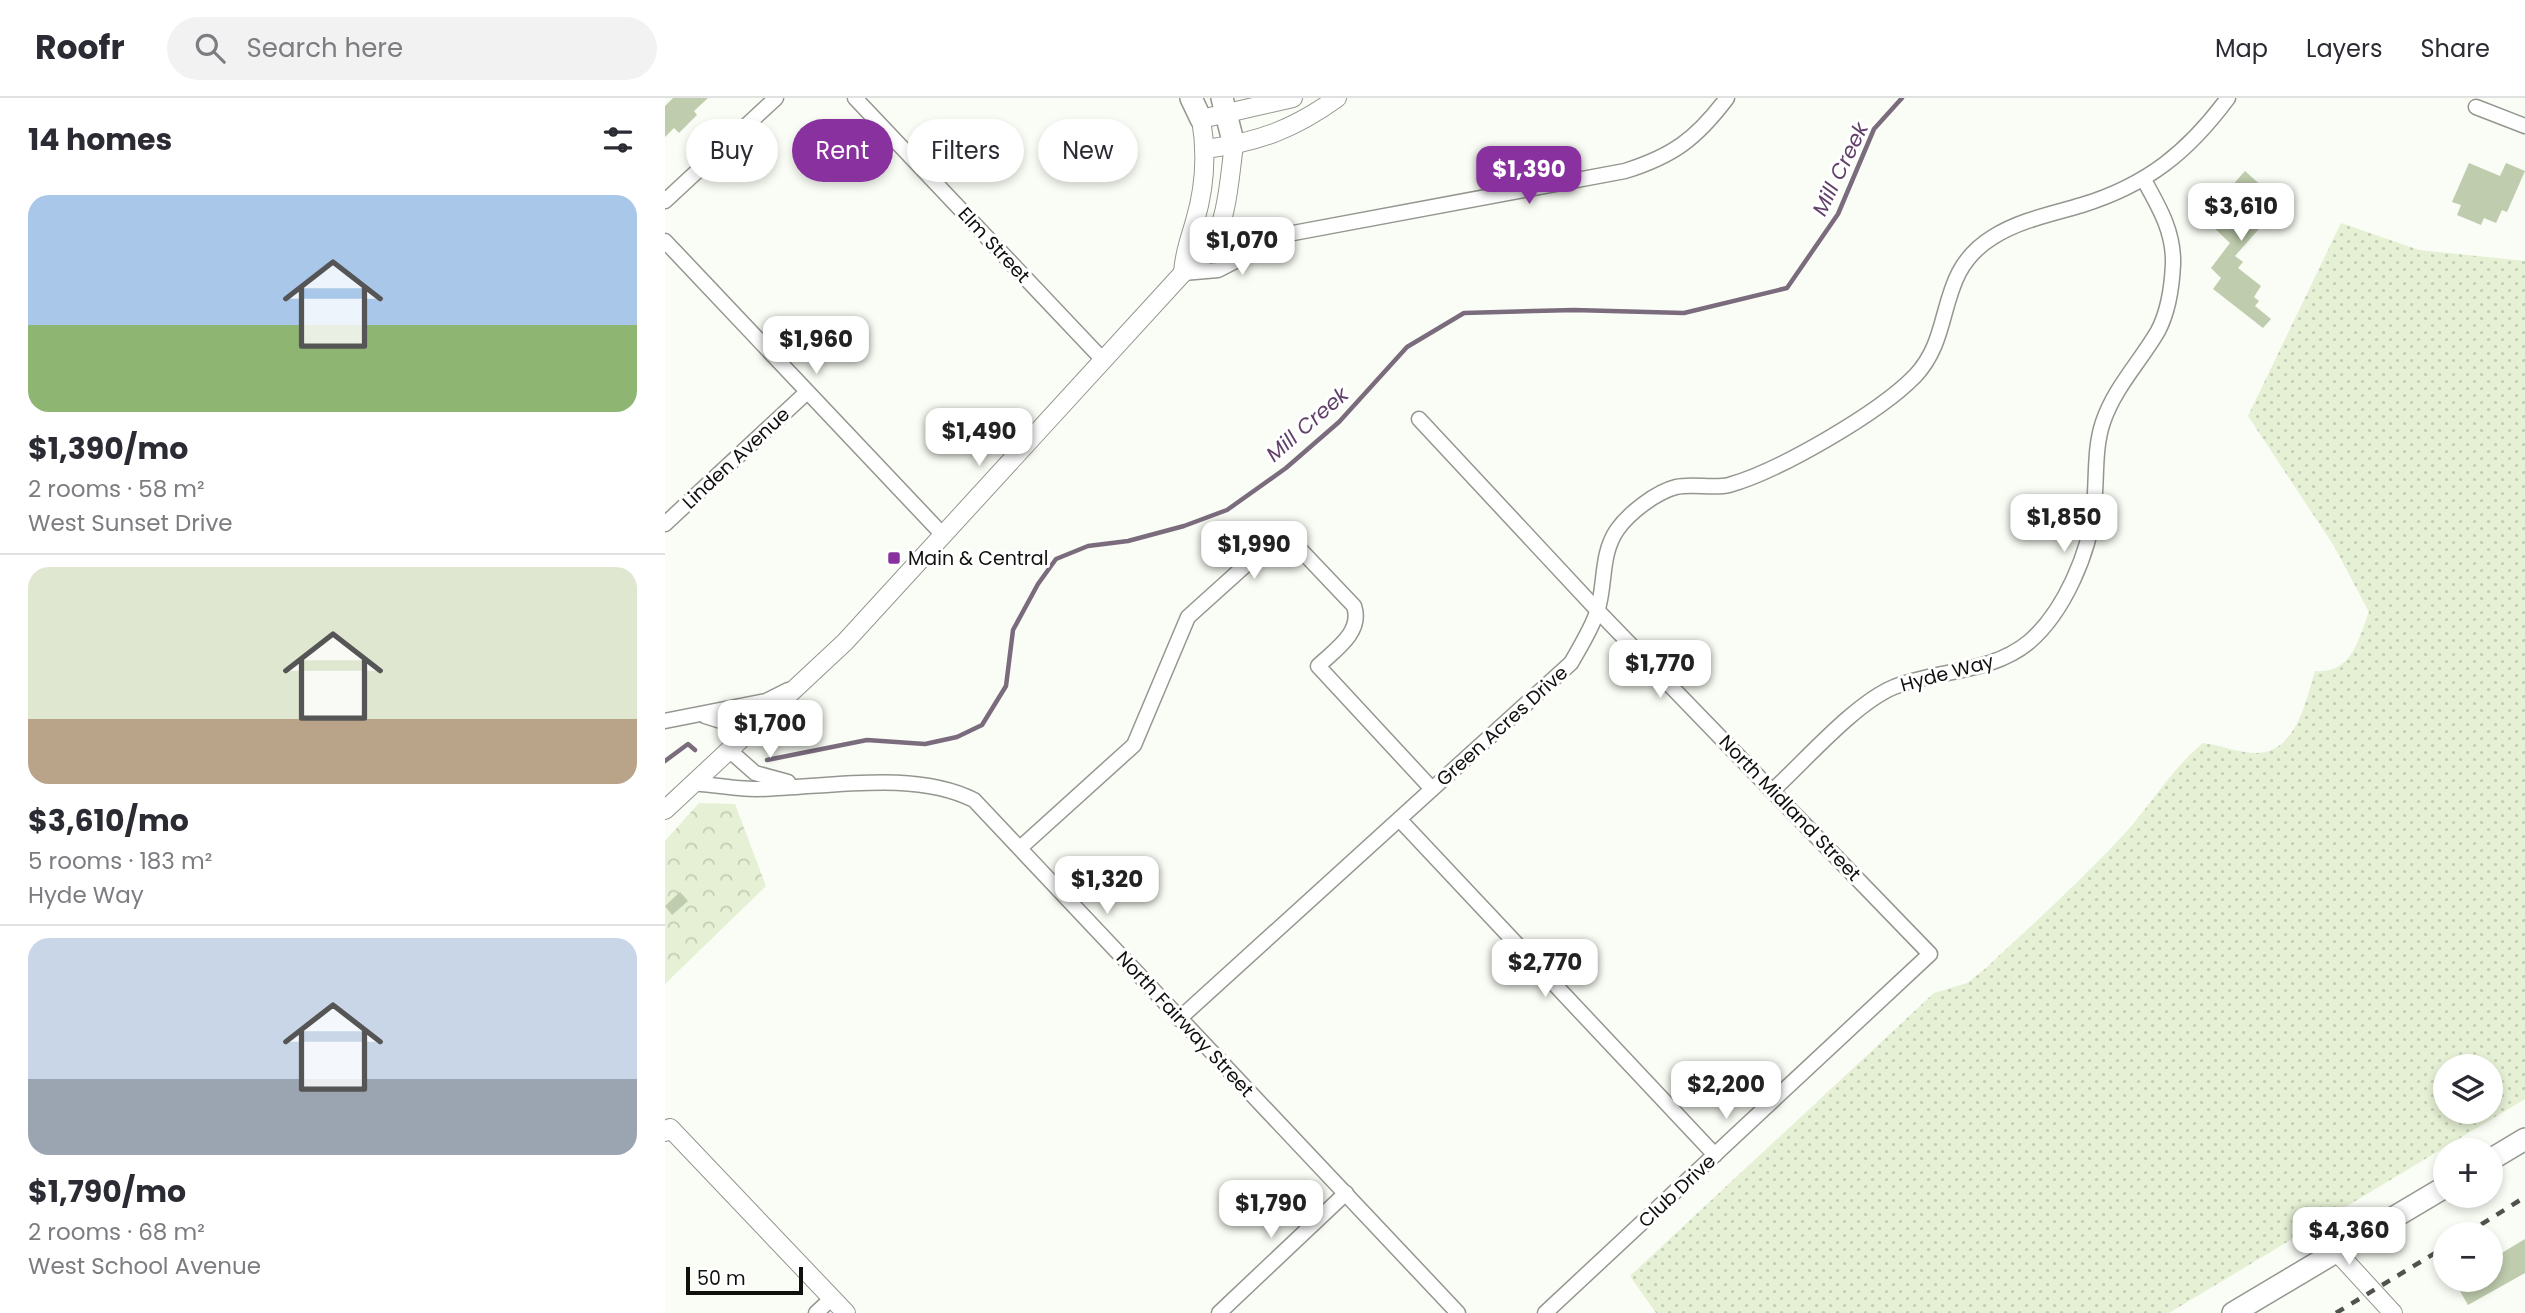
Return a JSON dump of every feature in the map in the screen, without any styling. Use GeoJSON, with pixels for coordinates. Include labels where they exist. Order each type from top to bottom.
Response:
{"type":"FeatureCollection","features":[{"type":"Feature","properties":{"kind":"main road"},"geometry":{"type":"LineString","coordinates":[[1191,98],[1201,119]]}},
{"type":"Feature","properties":{"kind":"main road"},"geometry":{"type":"LineString","coordinates":[[1225,105],[1234,145]]}},
{"type":"Feature","properties":{"kind":"main road"},"geometry":{"type":"LineString","coordinates":[[2503,1152],[2525,1139]]}},
{"type":"Feature","properties":{"kind":"main road"},"geometry":{"type":"LineString","coordinates":[[2233,1313],[2433,1194]]}},
{"type":"Feature","properties":{"kind":"street"},"geometry":{"type":"LineString","coordinates":[[665,201],[776,98]]}},
{"type":"Feature","properties":{"kind":"street","name":"Elm Street"},"geometry":{"type":"LineString","coordinates":[[855,98],[1104,361]]}},
{"type":"Feature","properties":{"kind":"street"},"geometry":{"type":"LineString","coordinates":[[1183,273],[1184,248],[1201,195],[1206,149],[1201,119],[1225,105],[1293,98]]}},
{"type":"Feature","properties":{"kind":"street"},"geometry":{"type":"LineString","coordinates":[[1206,149],[1279,134],[1337,98]]}},
{"type":"Feature","properties":{"kind":"street"},"geometry":{"type":"LineString","coordinates":[[1183,273],[1218,270],[1288,234],[1625,171],[1658,161],[1678,149],[1708,123],[1727,98]]}},
{"type":"Feature","properties":{"kind":"street","name":"Green Acres Drive"},"geometry":{"type":"LineString","coordinates":[[1179,1019],[1571,663],[1598,611],[1603,571],[1618,530],[1657,495],[1677,487],[1728,485],[1805,453],[1887,400],[1916,374],[1937,341],[1950,288],[1966,258],[1992,237],[2023,222],[2086,203],[2144,180],[2205,129],[2228,98]]}},
{"type":"Feature","properties":{"kind":"street"},"geometry":{"type":"LineString","coordinates":[[2476,107],[2525,126]]}},
{"type":"Feature","properties":{"kind":"street"},"geometry":{"type":"LineString","coordinates":[[665,810],[845,642],[1183,273],[1207,253],[1220,224],[1228,191],[1234,145]]}},
{"type":"Feature","properties":{"kind":"street","name":"Hyde Way"},"geometry":{"type":"LineString","coordinates":[[1773,790],[1861,708],[1891,688],[1925,676],[1966,671],[2005,657],[2029,642],[2057,610],[2076,574],[2094,509],[2102,424],[2114,394],[2158,330],[2169,300],[2173,262],[2169,227],[2144,180]]}},
{"type":"Feature","properties":{"kind":"street"},"geometry":{"type":"LineString","coordinates":[[665,241],[943,535]]}},
{"type":"Feature","properties":{"kind":"street","name":"Linden Avenue"},"geometry":{"type":"LineString","coordinates":[[665,524],[807,392]]}},
{"type":"Feature","properties":{"kind":"street","name":"North Midland Street"},"geometry":{"type":"LineString","coordinates":[[1419,419],[1598,611],[1930,954]]}},
{"type":"Feature","properties":{"kind":"street"},"geometry":{"type":"LineString","coordinates":[[1020,848],[1134,745],[1188,617],[1269,544],[1278,539],[1296,545],[1354,606],[1357,614],[1351,634],[1318,666],[1432,789]]}},
{"type":"Feature","properties":{"kind":"street"},"geometry":{"type":"LineString","coordinates":[[665,721],[766,701],[799,685]]}},
{"type":"Feature","properties":{"kind":"street"},"geometry":{"type":"LineString","coordinates":[[686,715],[722,720],[742,737]]}},
{"type":"Feature","properties":{"kind":"street","name":"North Fairway Street"},"geometry":{"type":"LineString","coordinates":[[729,750],[755,773],[803,785]]}},
{"type":"Feature","properties":{"kind":"street","name":"North Fairway Street"},"geometry":{"type":"LineString","coordinates":[[693,783],[755,789],[853,782],[951,788],[974,800],[1458,1313]]}},
{"type":"Feature","properties":{"kind":"street"},"geometry":{"type":"LineString","coordinates":[[1399,820],[1716,1155]]}},
{"type":"Feature","properties":{"kind":"street","name":"Club Drive"},"geometry":{"type":"LineString","coordinates":[[1545,1313],[1930,954]]}},
{"type":"Feature","properties":{"kind":"street"},"geometry":{"type":"LineString","coordinates":[[667,1128],[846,1313]]}},
{"type":"Feature","properties":{"kind":"street"},"geometry":{"type":"LineString","coordinates":[[1219,1313],[1346,1193]]}},
{"type":"Feature","properties":{"kind":"street"},"geometry":{"type":"LineString","coordinates":[[2336,1251],[2393,1313]]}},
{"type":"Feature","properties":{"kind":"street"},"geometry":{"type":"LineString","coordinates":[[817,1313],[832,1298]]}},
{"type":"Feature","properties":{"kind":"green space"},"geometry":{"type":"Polygon","coordinates":[[[2341,223],[2419,250],[2525,261],[2525,1099],[2503,1112],[2503,1054],[2433,1054],[2433,1124],[2483,1124],[2460,1138],[2433,1138],[2433,1154],[2169,1313],[1656,1313],[1630,1276],[1934,993],[1967,983],[2057,902],[2137,820],[2192,752],[2203,743],[2253,753],[2268,751],[2279,746],[2289,736],[2302,712],[2315,671],[2337,667],[2345,661],[2357,644],[2369,612],[2334,546],[2248,416],[2341,223]]]}},
{"type":"Feature","properties":{"kind":"green space"},"geometry":{"type":"Polygon","coordinates":[[[699,803],[735,804],[766,886],[665,984],[665,841],[699,803]]]}},
{"type":"Feature","properties":{"kind":"building"},"geometry":{"type":"Polygon","coordinates":[[[673,98],[708,98],[694,111],[697,115],[693,119],[686,119],[686,126],[679,133],[674,128],[665,137],[665,106],[673,98]]]}},
{"type":"Feature","properties":{"kind":"building"},"geometry":{"type":"Polygon","coordinates":[[[2469,163],[2500,176],[2506,163],[2525,171],[2507,212],[2502,210],[2496,223],[2484,218],[2481,225],[2457,215],[2461,205],[2452,202],[2469,163]]]}},
{"type":"Feature","properties":{"kind":"building"},"geometry":{"type":"Polygon","coordinates":[[[2245,171],[2274,197],[2266,207],[2273,213],[2235,256],[2243,262],[2238,268],[2261,286],[2254,297],[2259,301],[2255,306],[2271,319],[2263,328],[2213,289],[2221,278],[2211,268],[2230,243],[2212,226],[2223,214],[2214,206],[2245,171]]]}},
{"type":"Feature","properties":{"kind":"building"},"geometry":{"type":"Polygon","coordinates":[[[680,892],[688,901],[672,915],[665,906],[680,892]]]}},
{"type":"Feature","properties":{"kind":"building"},"geometry":{"type":"Polygon","coordinates":[[[2525,1239],[2525,1273],[2503,1285],[2503,1252],[2525,1239]]]}},
{"type":"Feature","properties":{"kind":"building"},"geometry":{"type":"Polygon","coordinates":[[[2460,1292],[2491,1292],[2468,1305],[2460,1292]]]}},
{"type":"Feature","properties":{"kind":"waterway","name":"Mill Creek"},"geometry":{"type":"LineString","coordinates":[[767,760],[867,740],[925,744],[957,737],[982,725],[1006,686],[1013,630],[1038,584],[1056,559],[1088,546],[1128,541],[1184,526],[1227,510],[1286,468],[1339,422],[1407,347],[1464,313],[1574,310],[1684,313],[1787,288],[1838,214],[1874,129],[1902,98]]}},
{"type":"Feature","properties":{"kind":"waterway","name":"Mill Creek"},"geometry":{"type":"LineString","coordinates":[[665,761],[688,744],[695,750]]}},
{"type":"Feature","properties":{"kind":"railway"},"geometry":{"type":"LineString","coordinates":[[2485,1222],[2525,1197]]}},
{"type":"Feature","properties":{"kind":"railway"},"geometry":{"type":"LineString","coordinates":[[2336,1313],[2433,1254]]}},
{"type":"Feature","properties":{"kind":"place","name":"Main & Central"},"geometry":{"type":"Point","coordinates":[894,558]}}]}
